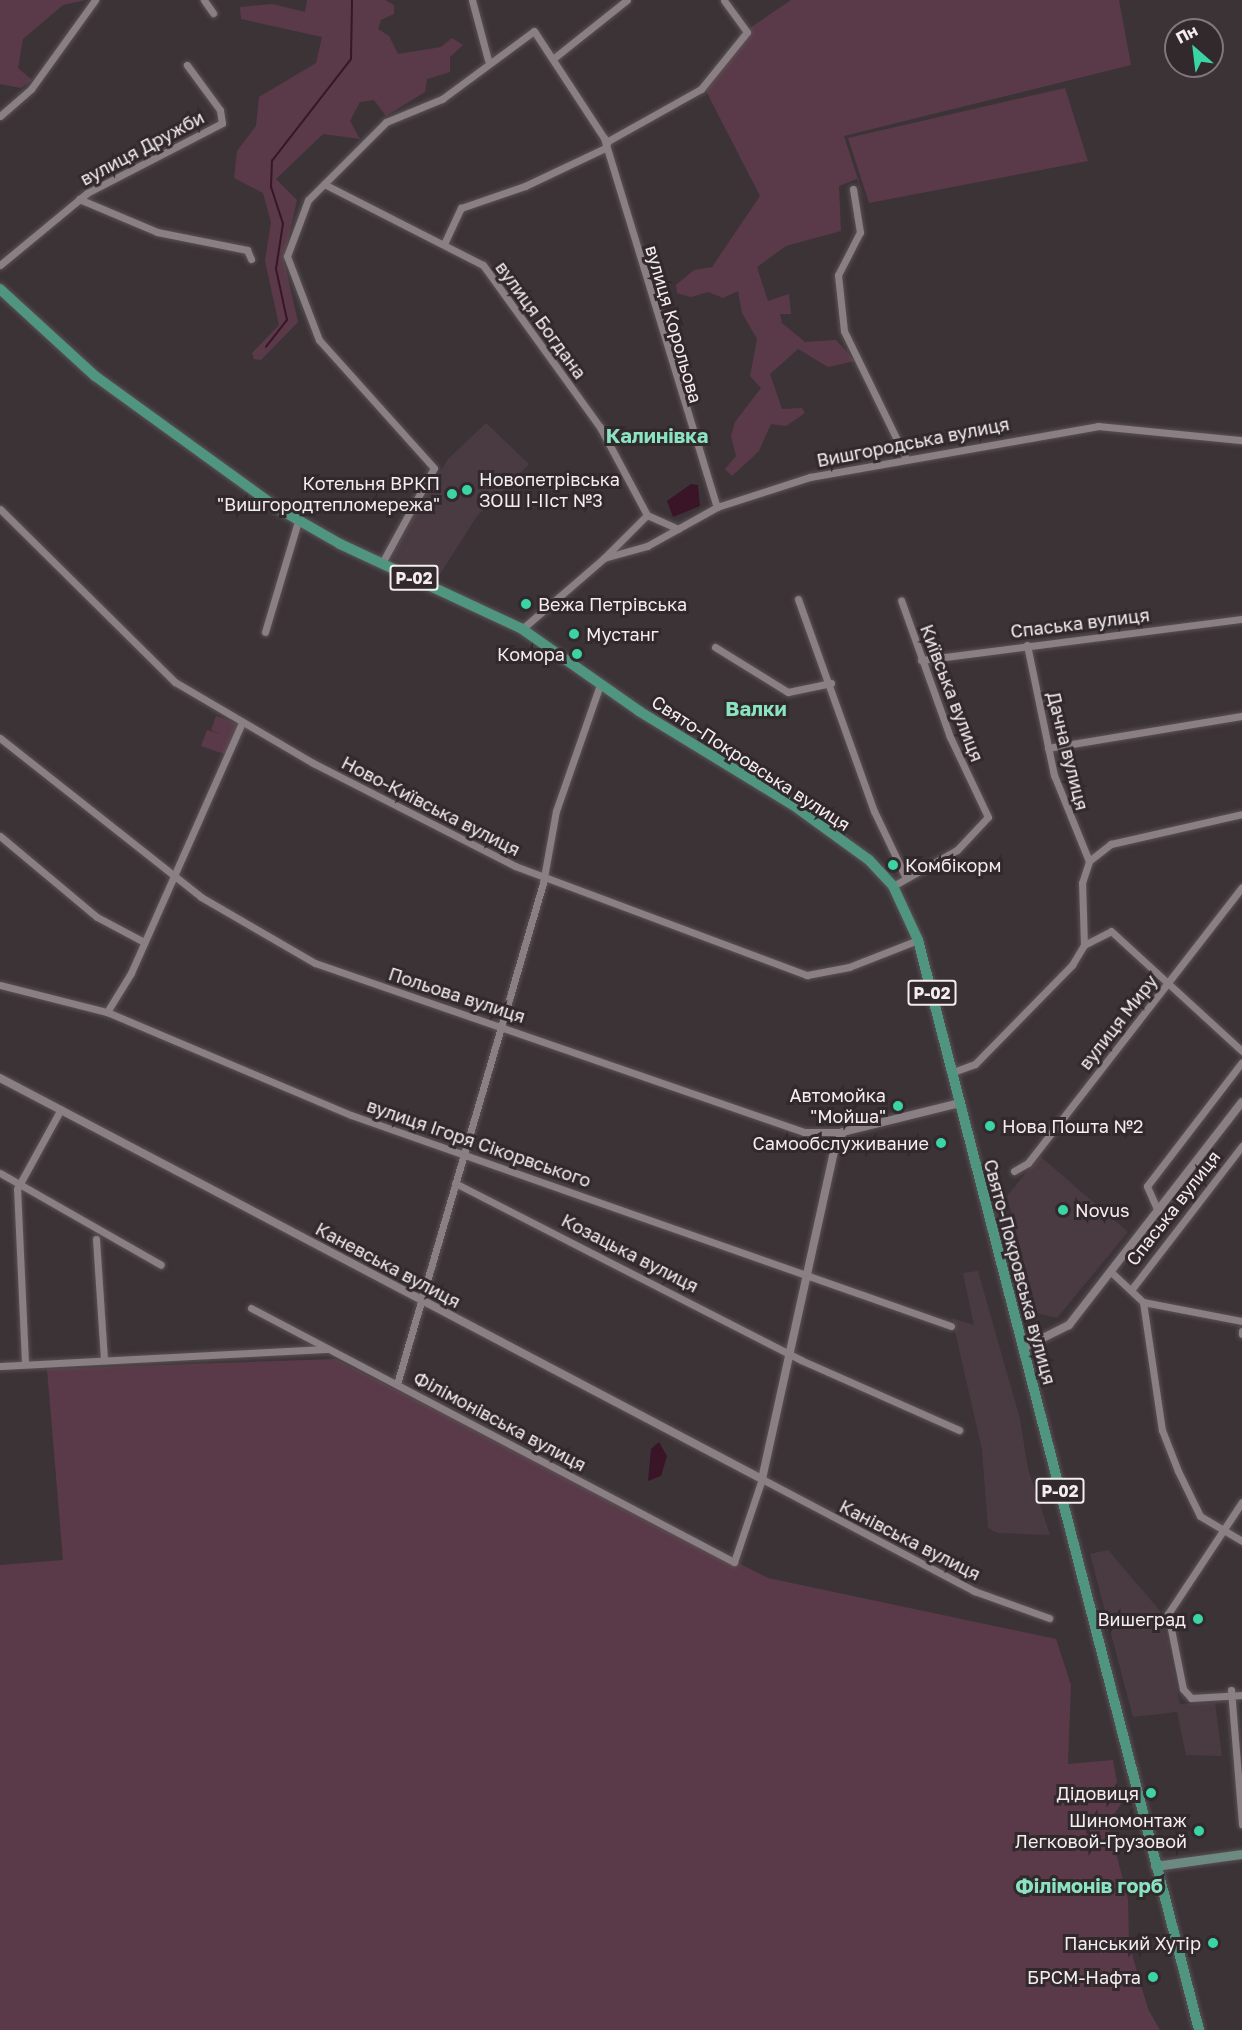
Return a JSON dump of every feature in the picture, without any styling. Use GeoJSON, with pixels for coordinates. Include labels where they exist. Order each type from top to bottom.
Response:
{"type":"FeatureCollection","features":[{"type":"Feature","properties":{"kind":"main road","name":"Свято-Покровська вулиця"},"geometry":{"type":"LineString","coordinates":[[0,289],[95,376],[298,521],[522,630],[600,685],[793,805],[869,860],[893,886],[918,940],[1098,1635],[1155,1866]]}},
{"type":"Feature","properties":{"kind":"main road"},"geometry":{"type":"LineString","coordinates":[[1155,1866],[1242,1854]]}},
{"type":"Feature","properties":{"kind":"main road","name":"Р-02"},"geometry":{"type":"LineString","coordinates":[[1155,1866],[1199,2030]]}},
{"type":"Feature","properties":{"kind":"street"},"geometry":{"type":"LineString","coordinates":[[0,116],[31,89],[95,0]]}},
{"type":"Feature","properties":{"kind":"street"},"geometry":{"type":"LineString","coordinates":[[204,0],[213,13]]}},
{"type":"Feature","properties":{"kind":"street"},"geometry":{"type":"LineString","coordinates":[[382,563],[434,468],[319,340],[287,256],[308,200],[386,122],[442,99],[488,60],[472,0]]}},
{"type":"Feature","properties":{"kind":"street"},"geometry":{"type":"LineString","coordinates":[[554,58],[627,0]]}},
{"type":"Feature","properties":{"kind":"street"},"geometry":{"type":"LineString","coordinates":[[444,244],[461,208],[525,186],[606,148],[608,141],[701,89],[747,32],[724,0]]}},
{"type":"Feature","properties":{"kind":"street","name":"вулиця Корольова"},"geometry":{"type":"LineString","coordinates":[[488,60],[529,32],[541,39],[606,148],[717,507]]}},
{"type":"Feature","properties":{"kind":"street","name":"вулиця Дружби"},"geometry":{"type":"LineString","coordinates":[[0,265],[79,200],[222,123],[220,110],[187,65]]}},
{"type":"Feature","properties":{"kind":"street","name":"вулиця Богдана"},"geometry":{"type":"LineString","coordinates":[[324,184],[483,265],[622,462],[647,515]]}},
{"type":"Feature","properties":{"kind":"street"},"geometry":{"type":"LineString","coordinates":[[853,189],[861,232],[838,275],[844,331],[905,456]]}},
{"type":"Feature","properties":{"kind":"street","name":"вулиця Дружби"},"geometry":{"type":"LineString","coordinates":[[79,200],[157,232],[247,250],[251,260]]}},
{"type":"Feature","properties":{"kind":"street","name":"Вишгородська вулиця"},"geometry":{"type":"LineString","coordinates":[[604,558],[647,546],[717,507],[810,477],[905,456],[1098,426],[1242,440]]}},
{"type":"Feature","properties":{"kind":"street","name":"Ново-Київська вулиця"},"geometry":{"type":"LineString","coordinates":[[0,509],[175,682],[242,722],[544,877],[807,975],[849,967],[918,940]]}},
{"type":"Feature","properties":{"kind":"street"},"geometry":{"type":"LineString","coordinates":[[647,515],[678,529]]}},
{"type":"Feature","properties":{"kind":"street","name":"Вишгородська вулиця"},"geometry":{"type":"LineString","coordinates":[[522,630],[604,558],[647,515]]}},
{"type":"Feature","properties":{"kind":"street"},"geometry":{"type":"LineString","coordinates":[[265,633],[298,521]]}},
{"type":"Feature","properties":{"kind":"street"},"geometry":{"type":"LineString","coordinates":[[798,599],[831,683],[874,811],[906,878]]}},
{"type":"Feature","properties":{"kind":"street","name":"Київська вулиця"},"geometry":{"type":"LineString","coordinates":[[893,886],[957,850],[988,817],[921,660],[901,600]]}},
{"type":"Feature","properties":{"kind":"street","name":"Спаська вулиця"},"geometry":{"type":"LineString","coordinates":[[921,660],[1242,619]]}},
{"type":"Feature","properties":{"kind":"street","name":"Дачна вулиця"},"geometry":{"type":"LineString","coordinates":[[1027,645],[1048,748],[1070,821],[1089,861]]}},
{"type":"Feature","properties":{"kind":"street"},"geometry":{"type":"LineString","coordinates":[[715,647],[788,692],[831,683]]}},
{"type":"Feature","properties":{"kind":"street"},"geometry":{"type":"LineString","coordinates":[[397,1384],[544,877],[556,811],[600,685]]}},
{"type":"Feature","properties":{"kind":"street"},"geometry":{"type":"LineString","coordinates":[[1048,748],[1242,716]]}},
{"type":"Feature","properties":{"kind":"street"},"geometry":{"type":"LineString","coordinates":[[107,1012],[144,942],[242,722]]}},
{"type":"Feature","properties":{"kind":"street","name":"Польова вулиця"},"geometry":{"type":"LineString","coordinates":[[0,738],[201,897],[315,963],[804,1132],[843,1132],[960,1103]]}},
{"type":"Feature","properties":{"kind":"street"},"geometry":{"type":"LineString","coordinates":[[1084,945],[1082,882],[1089,861],[1111,844],[1242,814]]}},
{"type":"Feature","properties":{"kind":"street"},"geometry":{"type":"LineString","coordinates":[[0,836],[97,917],[144,942]]}},
{"type":"Feature","properties":{"kind":"street","name":"вулиця Миру"},"geometry":{"type":"LineString","coordinates":[[1014,1171],[1028,1163],[1242,887]]}},
{"type":"Feature","properties":{"kind":"street"},"geometry":{"type":"LineString","coordinates":[[953,1072],[985,1055],[1072,965],[1084,945],[1111,931],[1242,1051]]}},
{"type":"Feature","properties":{"kind":"street","name":"вулиця Ігоря Сікорвського"},"geometry":{"type":"LineString","coordinates":[[0,985],[107,1012],[351,1115],[464,1151],[951,1326]]}},
{"type":"Feature","properties":{"kind":"street"},"geometry":{"type":"LineString","coordinates":[[1158,1211],[1147,1186],[1242,1062]]}},
{"type":"Feature","properties":{"kind":"street","name":"Каневська вулиця"},"geometry":{"type":"LineString","coordinates":[[0,1078],[762,1479]]}},
{"type":"Feature","properties":{"kind":"street","name":"Спаська вулиця"},"geometry":{"type":"LineString","coordinates":[[1023,1348],[1069,1325],[1242,1102]]}},
{"type":"Feature","properties":{"kind":"street"},"geometry":{"type":"LineString","coordinates":[[25,1363],[20,1185],[61,1109]]}},
{"type":"Feature","properties":{"kind":"street"},"geometry":{"type":"LineString","coordinates":[[762,1479],[843,1132]]}},
{"type":"Feature","properties":{"kind":"street","name":"Спаська вулиця"},"geometry":{"type":"LineString","coordinates":[[1131,1290],[1242,1146]]}},
{"type":"Feature","properties":{"kind":"street"},"geometry":{"type":"LineString","coordinates":[[0,1173],[161,1265]]}},
{"type":"Feature","properties":{"kind":"street","name":"Козацька вулиця"},"geometry":{"type":"LineString","coordinates":[[455,1183],[790,1353],[959,1430]]}},
{"type":"Feature","properties":{"kind":"street"},"geometry":{"type":"LineString","coordinates":[[96,1239],[104,1360]]}},
{"type":"Feature","properties":{"kind":"street"},"geometry":{"type":"LineString","coordinates":[[1110,1271],[1143,1302],[1242,1321]]}},
{"type":"Feature","properties":{"kind":"street"},"geometry":{"type":"LineString","coordinates":[[1143,1302],[1162,1430],[1200,1516],[1242,1541]]}},
{"type":"Feature","properties":{"kind":"street","name":"Філімонівська вулиця"},"geometry":{"type":"LineString","coordinates":[[251,1308],[734,1562],[762,1479]]}},
{"type":"Feature","properties":{"kind":"street"},"geometry":{"type":"LineString","coordinates":[[0,1366],[327,1349]]}},
{"type":"Feature","properties":{"kind":"street","name":"Канівська вулиця"},"geometry":{"type":"LineString","coordinates":[[762,1479],[974,1591],[1049,1618]]}},
{"type":"Feature","properties":{"kind":"street"},"geometry":{"type":"LineString","coordinates":[[1242,1502],[1224,1532],[1174,1601],[1168,1614],[1183,1689],[1191,1698],[1231,1693],[1242,1695]]}},
{"type":"Feature","properties":{"kind":"street"},"geometry":{"type":"LineString","coordinates":[[1231,1693],[1242,1825]]}},
{"type":"Feature","properties":{"kind":"shaded area"},"geometry":{"type":"Polygon","coordinates":[[[0,0],[86,0],[63,5],[23,39],[18,68],[32,80],[21,88],[0,84],[0,0]]]}},
{"type":"Feature","properties":{"kind":"shaded area"},"geometry":{"type":"Polygon","coordinates":[[[307,0],[385,0],[394,5],[394,14],[381,20],[378,29],[389,36],[398,54],[441,47],[452,38],[463,45],[450,57],[450,72],[427,79],[425,92],[386,116],[374,100],[360,102],[350,121],[360,139],[323,134],[276,179],[297,200],[284,260],[298,322],[261,360],[254,359],[252,353],[279,325],[265,261],[271,222],[263,193],[234,178],[237,151],[256,126],[259,97],[316,63],[322,37],[241,19],[240,7],[272,4],[305,12],[307,0]]]}},
{"type":"Feature","properties":{"kind":"shaded area"},"geometry":{"type":"Polygon","coordinates":[[[791,0],[1119,0],[1131,65],[844,136],[866,204],[857,179],[839,186],[841,231],[786,246],[757,267],[768,301],[789,294],[791,314],[780,314],[782,323],[805,342],[836,340],[855,361],[828,367],[798,349],[770,374],[782,409],[802,408],[805,413],[786,426],[771,424],[759,451],[732,476],[725,469],[736,456],[731,436],[735,422],[761,388],[750,376],[757,339],[742,313],[738,291],[723,298],[708,292],[691,297],[677,293],[676,285],[694,270],[712,267],[760,196],[705,89],[747,30],[791,0]]]}},
{"type":"Feature","properties":{"kind":"shaded area"},"geometry":{"type":"Polygon","coordinates":[[[1065,88],[1088,161],[869,203],[848,138],[1065,88]]]}},
{"type":"Feature","properties":{"kind":"shaded area","name":"Новопетрівська ЗОШ I-IIст №3"},"geometry":{"type":"Polygon","coordinates":[[[486,423],[529,464],[477,516],[437,579],[389,557],[448,459],[486,423]]]}},
{"type":"Feature","properties":{"kind":"shaded area"},"geometry":{"type":"Polygon","coordinates":[[[691,484],[698,485],[700,506],[673,517],[667,501],[691,484]]]}},
{"type":"Feature","properties":{"kind":"shaded area"},"geometry":{"type":"Polygon","coordinates":[[[216,716],[238,724],[227,755],[201,746],[207,730],[221,734],[211,730],[216,716]]]}},
{"type":"Feature","properties":{"kind":"shaded area"},"geometry":{"type":"Polygon","coordinates":[[[1040,1156],[1128,1232],[1057,1318],[1037,1313],[1007,1196],[1040,1156]]]}},
{"type":"Feature","properties":{"kind":"shaded area"},"geometry":{"type":"Polygon","coordinates":[[[978,1271],[1020,1419],[1028,1469],[1050,1535],[998,1533],[988,1528],[982,1450],[952,1318],[974,1325],[963,1273],[978,1271]]]}},
{"type":"Feature","properties":{"kind":"shaded area"},"geometry":{"type":"Polygon","coordinates":[[[335,1359],[768,1578],[1056,1639],[1071,1685],[1068,1764],[1113,1760],[1121,1804],[1108,1823],[1128,1899],[1129,1944],[1148,2009],[1160,2030],[0,2030],[0,1565],[63,1560],[47,1369],[335,1359]]]}},
{"type":"Feature","properties":{"kind":"shaded area"},"geometry":{"type":"Polygon","coordinates":[[[659,1442],[667,1456],[661,1476],[648,1481],[651,1449],[659,1442]]]}},
{"type":"Feature","properties":{"kind":"shaded area"},"geometry":{"type":"Polygon","coordinates":[[[1108,1550],[1161,1612],[1180,1704],[1215,1703],[1222,1756],[1186,1755],[1177,1712],[1133,1717],[1090,1554],[1108,1550]]]}},
{"type":"Feature","properties":{"kind":"waterway"},"geometry":{"type":"LineString","coordinates":[[266,347],[287,320],[276,269],[283,224],[271,188],[272,161],[351,59],[352,0]]}},
{"type":"Feature","properties":{"kind":"place","name":"Новопетрівська ЗОШ I-IIст №3"},"geometry":{"type":"Point","coordinates":[467,490]}},
{"type":"Feature","properties":{"kind":"place","name":"Котельня ВРКП \"Вишгородтепломережа\""},"geometry":{"type":"Point","coordinates":[452,494]}},
{"type":"Feature","properties":{"kind":"place","name":"Вежа Петрівська"},"geometry":{"type":"Point","coordinates":[526,604]}},
{"type":"Feature","properties":{"kind":"place","name":"Мустанг"},"geometry":{"type":"Point","coordinates":[574,634]}},
{"type":"Feature","properties":{"kind":"place","name":"Комора"},"geometry":{"type":"Point","coordinates":[577,654]}},
{"type":"Feature","properties":{"kind":"place","name":"Комбікорм"},"geometry":{"type":"Point","coordinates":[893,865]}},
{"type":"Feature","properties":{"kind":"place","name":"Автомойка \"Мойша\""},"geometry":{"type":"Point","coordinates":[898,1106]}},
{"type":"Feature","properties":{"kind":"place","name":"Нова Пошта №2"},"geometry":{"type":"Point","coordinates":[990,1126]}},
{"type":"Feature","properties":{"kind":"place","name":"Самообслуживание"},"geometry":{"type":"Point","coordinates":[941,1143]}},
{"type":"Feature","properties":{"kind":"place","name":"Novus"},"geometry":{"type":"Point","coordinates":[1063,1210]}},
{"type":"Feature","properties":{"kind":"place","name":"Вишеград"},"geometry":{"type":"Point","coordinates":[1198,1619]}},
{"type":"Feature","properties":{"kind":"place","name":"Дідовиця"},"geometry":{"type":"Point","coordinates":[1151,1793]}},
{"type":"Feature","properties":{"kind":"place","name":"Шиномонтаж Легковой-Грузовой"},"geometry":{"type":"Point","coordinates":[1199,1831]}},
{"type":"Feature","properties":{"kind":"place","name":"Панський Хутір"},"geometry":{"type":"Point","coordinates":[1213,1943]}},
{"type":"Feature","properties":{"kind":"place","name":"БРСМ-Нафта"},"geometry":{"type":"Point","coordinates":[1153,1977]}},
{"type":"Feature","properties":{"kind":"district","name":"Калинівка"},"geometry":{"type":"Point","coordinates":[657,435]}},
{"type":"Feature","properties":{"kind":"district","name":"Валки"},"geometry":{"type":"Point","coordinates":[756,708]}},
{"type":"Feature","properties":{"kind":"district","name":"Філімонів горб"},"geometry":{"type":"Point","coordinates":[1089,1885]}}]}
